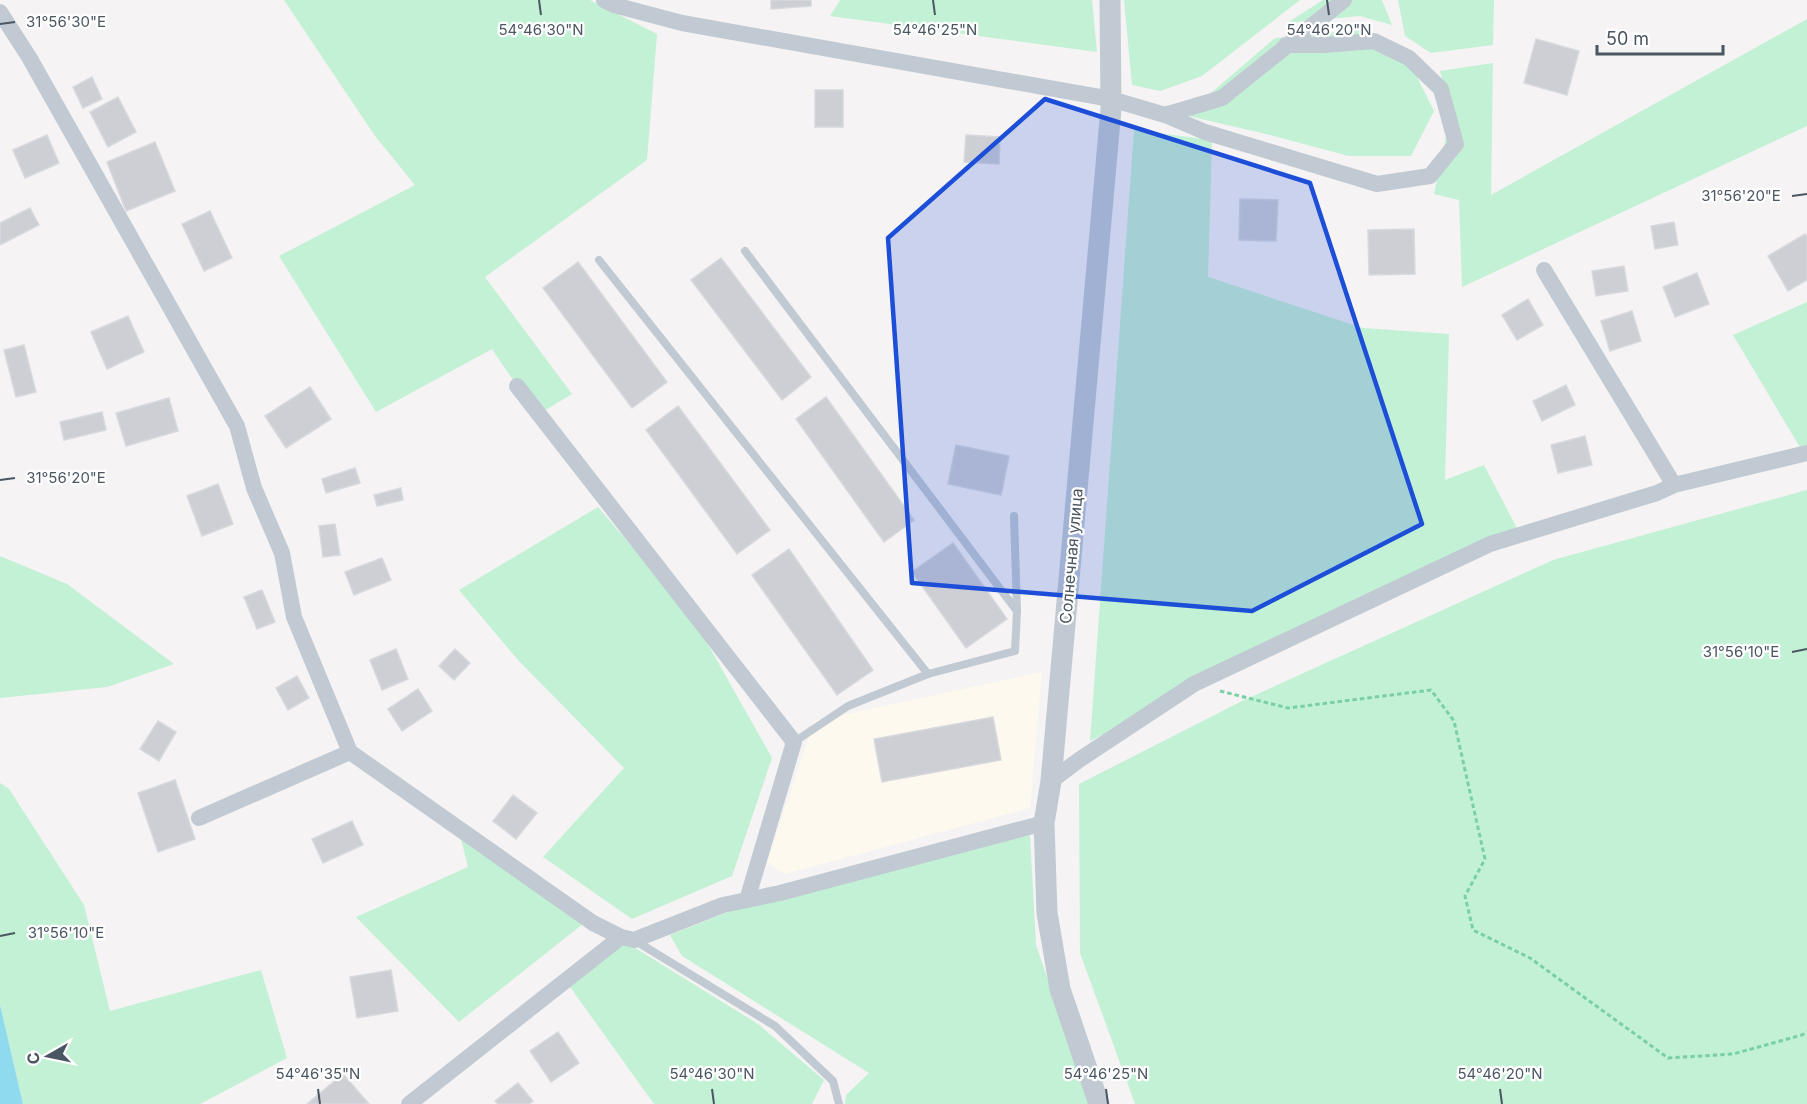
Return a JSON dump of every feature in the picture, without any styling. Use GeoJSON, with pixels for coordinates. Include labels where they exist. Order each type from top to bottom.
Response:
{"type":"FeatureCollection","features":[{"type":"Feature","properties":{"kind":"street"},"geometry":{"type":"LineString","coordinates":[[604,0],[614,5],[682,23],[1111,99],[1165,115],[1205,132],[1377,184],[1430,176],[1456,144],[1441,89],[1408,58],[1374,41],[1286,45]]}},
{"type":"Feature","properties":{"kind":"street","name":"Солнечная улица"},"geometry":{"type":"LineString","coordinates":[[1099,1104],[1060,989],[1047,913],[1044,823],[1051,781],[1111,99],[1110,0]]}},
{"type":"Feature","properties":{"kind":"street"},"geometry":{"type":"LineString","coordinates":[[1165,115],[1222,98],[1344,0]]}},
{"type":"Feature","properties":{"kind":"street"},"geometry":{"type":"LineString","coordinates":[[0,12],[34,67],[237,426],[254,488],[282,553],[294,617],[350,752],[593,923],[628,938]]}},
{"type":"Feature","properties":{"kind":"street"},"geometry":{"type":"LineString","coordinates":[[1544,270],[1674,484]]}},
{"type":"Feature","properties":{"kind":"street"},"geometry":{"type":"LineString","coordinates":[[517,386],[794,742],[747,900]]}},
{"type":"Feature","properties":{"kind":"street"},"geometry":{"type":"LineString","coordinates":[[1051,781],[1194,684],[1490,544],[1657,493],[1674,484],[1807,453]]}},
{"type":"Feature","properties":{"kind":"street"},"geometry":{"type":"LineString","coordinates":[[199,818],[350,752]]}},
{"type":"Feature","properties":{"kind":"street"},"geometry":{"type":"LineString","coordinates":[[409,1104],[628,938],[723,904],[780,893],[1044,823]]}},
{"type":"Feature","properties":{"kind":"lane"},"geometry":{"type":"LineString","coordinates":[[745,251],[1017,611]]}},
{"type":"Feature","properties":{"kind":"lane"},"geometry":{"type":"LineString","coordinates":[[599,260],[928,674]]}},
{"type":"Feature","properties":{"kind":"lane"},"geometry":{"type":"LineString","coordinates":[[794,742],[848,706],[928,674],[1015,651],[1017,611],[1014,516]]}},
{"type":"Feature","properties":{"kind":"lane"},"geometry":{"type":"LineString","coordinates":[[628,938],[775,1026],[833,1081],[839,1104]]}},
{"type":"Feature","properties":{"kind":"path"},"geometry":{"type":"LineString","coordinates":[[1194,684],[1288,708],[1431,690],[1454,722],[1485,859],[1465,896],[1473,930],[1530,958],[1668,1058],[1733,1054],[1807,1032]]}},
{"type":"Feature","properties":{"kind":"highlighted area"},"geometry":{"type":"Polygon","coordinates":[[[1045,99],[1310,183],[1422,524],[1252,611],[912,583],[888,238],[1045,99]]]}},
{"type":"Feature","properties":{"kind":"shaded area"},"geometry":{"type":"Polygon","coordinates":[[[1042,672],[1030,808],[785,874],[767,863],[814,721],[1042,672]]]}},
{"type":"Feature","properties":{"kind":"green space"},"geometry":{"type":"Polygon","coordinates":[[[284,0],[590,0],[657,34],[647,160],[485,277],[572,394],[537,415],[492,349],[376,412],[279,256],[415,185],[375,136],[284,0]]]}},
{"type":"Feature","properties":{"kind":"green space"},"geometry":{"type":"Polygon","coordinates":[[[840,0],[1092,0],[1097,52],[830,16],[840,0]]]}},
{"type":"Feature","properties":{"kind":"green space"},"geometry":{"type":"Polygon","coordinates":[[[1124,0],[1300,0],[1202,76],[1160,91],[1132,85],[1124,0]]]}},
{"type":"Feature","properties":{"kind":"green space"},"geometry":{"type":"Polygon","coordinates":[[[1323,0],[1382,0],[1392,25],[1360,16],[1287,23],[1323,0]]]}},
{"type":"Feature","properties":{"kind":"green space"},"geometry":{"type":"Polygon","coordinates":[[[1398,0],[1494,0],[1493,45],[1431,53],[1405,36],[1398,0]]]}},
{"type":"Feature","properties":{"kind":"green space"},"geometry":{"type":"Polygon","coordinates":[[[1807,19],[1807,126],[1462,287],[1459,200],[1434,194],[1451,113],[1440,71],[1493,63],[1491,195],[1807,19]]]}},
{"type":"Feature","properties":{"kind":"green space"},"geometry":{"type":"Polygon","coordinates":[[[1359,30],[1409,61],[1434,111],[1411,156],[1349,156],[1154,108],[1204,99],[1275,38],[1359,30]]]}},
{"type":"Feature","properties":{"kind":"green space"},"geometry":{"type":"Polygon","coordinates":[[[1134,130],[1212,140],[1208,277],[1363,328],[1449,334],[1445,480],[1484,465],[1519,532],[1090,741],[1134,130]]]}},
{"type":"Feature","properties":{"kind":"green space"},"geometry":{"type":"Polygon","coordinates":[[[1807,302],[1807,459],[1733,335],[1807,302]]]}},
{"type":"Feature","properties":{"kind":"green space"},"geometry":{"type":"Polygon","coordinates":[[[1807,490],[1807,1104],[1135,1104],[1080,953],[1079,784],[1242,701],[1553,560],[1807,490]]]}},
{"type":"Feature","properties":{"kind":"green space"},"geometry":{"type":"Polygon","coordinates":[[[598,507],[693,618],[772,758],[732,876],[632,919],[543,857],[624,768],[518,660],[459,590],[598,507]]]}},
{"type":"Feature","properties":{"kind":"green space"},"geometry":{"type":"Polygon","coordinates":[[[0,556],[67,584],[174,664],[107,687],[0,698],[0,556]]]}},
{"type":"Feature","properties":{"kind":"green space"},"geometry":{"type":"Polygon","coordinates":[[[0,783],[9,789],[84,905],[110,1011],[261,970],[287,1058],[200,1104],[23,1104],[0,1005],[0,783]]]}},
{"type":"Feature","properties":{"kind":"green space"},"geometry":{"type":"Polygon","coordinates":[[[1030,835],[1036,945],[1090,1104],[845,1104],[846,1095],[869,1073],[682,956],[670,935],[748,904],[1030,835]]]}},
{"type":"Feature","properties":{"kind":"green space"},"geometry":{"type":"Polygon","coordinates":[[[461,839],[588,920],[459,1022],[356,917],[468,867],[461,839]]]}},
{"type":"Feature","properties":{"kind":"green space"},"geometry":{"type":"Polygon","coordinates":[[[619,938],[758,1024],[824,1080],[812,1104],[654,1104],[565,980],[619,938]]]}},
{"type":"Feature","properties":{"kind":"water"},"geometry":{"type":"Polygon","coordinates":[[[0,1005],[23,1104],[0,1104],[0,1005]]]}},
{"type":"Feature","properties":{"kind":"building"},"geometry":{"type":"Polygon","coordinates":[[[771,0],[811,0],[811,6],[771,9],[771,0]]]}},
{"type":"Feature","properties":{"kind":"building"},"geometry":{"type":"Polygon","coordinates":[[[1536,39],[1579,51],[1567,95],[1524,83],[1536,39]]]}},
{"type":"Feature","properties":{"kind":"building"},"geometry":{"type":"Polygon","coordinates":[[[92,77],[102,99],[83,108],[73,87],[92,77]]]}},
{"type":"Feature","properties":{"kind":"building"},"geometry":{"type":"Polygon","coordinates":[[[815,90],[843,90],[843,127],[815,127],[815,90]]]}},
{"type":"Feature","properties":{"kind":"building"},"geometry":{"type":"Polygon","coordinates":[[[118,97],[136,132],[108,147],[90,112],[118,97]]]}},
{"type":"Feature","properties":{"kind":"building"},"geometry":{"type":"Polygon","coordinates":[[[47,135],[59,163],[25,178],[13,150],[47,135]]]}},
{"type":"Feature","properties":{"kind":"building"},"geometry":{"type":"Polygon","coordinates":[[[966,135],[1000,137],[999,164],[964,162],[966,135]]]}},
{"type":"Feature","properties":{"kind":"building"},"geometry":{"type":"Polygon","coordinates":[[[155,142],[175,191],[126,211],[107,162],[155,142]]]}},
{"type":"Feature","properties":{"kind":"building"},"geometry":{"type":"Polygon","coordinates":[[[1240,199],[1278,200],[1276,241],[1239,240],[1240,199]]]}},
{"type":"Feature","properties":{"kind":"building"},"geometry":{"type":"Polygon","coordinates":[[[30,208],[39,225],[0,245],[0,223],[30,208]]]}},
{"type":"Feature","properties":{"kind":"building"},"geometry":{"type":"Polygon","coordinates":[[[210,211],[232,258],[204,271],[182,224],[210,211]]]}},
{"type":"Feature","properties":{"kind":"building"},"geometry":{"type":"Polygon","coordinates":[[[1674,222],[1678,245],[1655,249],[1651,226],[1674,222]]]}},
{"type":"Feature","properties":{"kind":"building"},"geometry":{"type":"Polygon","coordinates":[[[1414,229],[1415,274],[1369,275],[1368,230],[1414,229]]]}},
{"type":"Feature","properties":{"kind":"building"},"geometry":{"type":"Polygon","coordinates":[[[1805,234],[1807,237],[1807,280],[1788,291],[1768,256],[1805,234]]]}},
{"type":"Feature","properties":{"kind":"building"},"geometry":{"type":"Polygon","coordinates":[[[721,258],[811,377],[782,400],[691,280],[721,258]]]}},
{"type":"Feature","properties":{"kind":"building"},"geometry":{"type":"Polygon","coordinates":[[[578,262],[667,382],[632,408],[543,288],[578,262]]]}},
{"type":"Feature","properties":{"kind":"building"},"geometry":{"type":"Polygon","coordinates":[[[1624,266],[1628,291],[1596,296],[1592,271],[1624,266]]]}},
{"type":"Feature","properties":{"kind":"building"},"geometry":{"type":"Polygon","coordinates":[[[1697,273],[1709,304],[1675,317],[1663,287],[1697,273]]]}},
{"type":"Feature","properties":{"kind":"building"},"geometry":{"type":"Polygon","coordinates":[[[1528,299],[1543,325],[1517,340],[1502,315],[1528,299]]]}},
{"type":"Feature","properties":{"kind":"building"},"geometry":{"type":"Polygon","coordinates":[[[1632,311],[1641,341],[1610,351],[1601,321],[1632,311]]]}},
{"type":"Feature","properties":{"kind":"building"},"geometry":{"type":"Polygon","coordinates":[[[128,316],[144,352],[107,369],[91,332],[128,316]]]}},
{"type":"Feature","properties":{"kind":"building"},"geometry":{"type":"Polygon","coordinates":[[[24,345],[36,392],[16,397],[4,350],[24,345]]]}},
{"type":"Feature","properties":{"kind":"building"},"geometry":{"type":"Polygon","coordinates":[[[1566,385],[1575,405],[1542,421],[1533,401],[1566,385]]]}},
{"type":"Feature","properties":{"kind":"building"},"geometry":{"type":"Polygon","coordinates":[[[310,387],[331,419],[286,448],[265,416],[310,387]]]}},
{"type":"Feature","properties":{"kind":"building"},"geometry":{"type":"Polygon","coordinates":[[[826,397],[914,520],[884,542],[796,419],[826,397]]]}},
{"type":"Feature","properties":{"kind":"building"},"geometry":{"type":"Polygon","coordinates":[[[169,398],[178,431],[126,446],[116,413],[169,398]]]}},
{"type":"Feature","properties":{"kind":"building"},"geometry":{"type":"Polygon","coordinates":[[[678,406],[770,530],[737,554],[646,430],[678,406]]]}},
{"type":"Feature","properties":{"kind":"building"},"geometry":{"type":"Polygon","coordinates":[[[102,412],[106,430],[64,440],[60,422],[102,412]]]}},
{"type":"Feature","properties":{"kind":"building"},"geometry":{"type":"Polygon","coordinates":[[[1585,436],[1592,465],[1558,473],[1551,445],[1585,436]]]}},
{"type":"Feature","properties":{"kind":"building"},"geometry":{"type":"Polygon","coordinates":[[[956,445],[1009,456],[1001,495],[948,484],[956,445]]]}},
{"type":"Feature","properties":{"kind":"building"},"geometry":{"type":"Polygon","coordinates":[[[355,468],[360,483],[326,493],[322,479],[355,468]]]}},
{"type":"Feature","properties":{"kind":"building"},"geometry":{"type":"Polygon","coordinates":[[[218,484],[233,524],[202,536],[187,496],[218,484]]]}},
{"type":"Feature","properties":{"kind":"building"},"geometry":{"type":"Polygon","coordinates":[[[401,488],[403,500],[377,506],[374,495],[401,488]]]}},
{"type":"Feature","properties":{"kind":"building"},"geometry":{"type":"Polygon","coordinates":[[[335,524],[340,555],[323,557],[319,526],[335,524]]]}},
{"type":"Feature","properties":{"kind":"building"},"geometry":{"type":"Polygon","coordinates":[[[953,543],[1007,619],[966,648],[912,572],[953,543]]]}},
{"type":"Feature","properties":{"kind":"building"},"geometry":{"type":"Polygon","coordinates":[[[789,549],[873,670],[837,695],[752,575],[789,549]]]}},
{"type":"Feature","properties":{"kind":"building"},"geometry":{"type":"Polygon","coordinates":[[[382,558],[391,580],[354,595],[345,572],[382,558]]]}},
{"type":"Feature","properties":{"kind":"building"},"geometry":{"type":"Polygon","coordinates":[[[262,590],[275,622],[257,629],[244,597],[262,590]]]}},
{"type":"Feature","properties":{"kind":"building"},"geometry":{"type":"Polygon","coordinates":[[[396,649],[408,679],[382,690],[370,660],[396,649]]]}},
{"type":"Feature","properties":{"kind":"building"},"geometry":{"type":"Polygon","coordinates":[[[455,649],[470,663],[454,680],[439,666],[455,649]]]}},
{"type":"Feature","properties":{"kind":"building"},"geometry":{"type":"Polygon","coordinates":[[[297,676],[309,698],[288,710],[276,688],[297,676]]]}},
{"type":"Feature","properties":{"kind":"building"},"geometry":{"type":"Polygon","coordinates":[[[418,689],[432,711],[402,731],[388,709],[418,689]]]}},
{"type":"Feature","properties":{"kind":"building"},"geometry":{"type":"Polygon","coordinates":[[[993,717],[1001,760],[882,782],[874,739],[993,717]]]}},
{"type":"Feature","properties":{"kind":"building"},"geometry":{"type":"Polygon","coordinates":[[[158,721],[176,732],[159,761],[140,749],[158,721]]]}},
{"type":"Feature","properties":{"kind":"building"},"geometry":{"type":"Polygon","coordinates":[[[175,780],[195,839],[158,852],[138,793],[175,780]]]}},
{"type":"Feature","properties":{"kind":"building"},"geometry":{"type":"Polygon","coordinates":[[[513,795],[537,813],[516,839],[493,821],[513,795]]]}},
{"type":"Feature","properties":{"kind":"building"},"geometry":{"type":"Polygon","coordinates":[[[352,821],[363,845],[323,863],[312,839],[352,821]]]}},
{"type":"Feature","properties":{"kind":"building"},"geometry":{"type":"Polygon","coordinates":[[[391,970],[398,1011],[357,1018],[350,977],[391,970]]]}},
{"type":"Feature","properties":{"kind":"building"},"geometry":{"type":"Polygon","coordinates":[[[558,1032],[579,1063],[551,1082],[530,1051],[558,1032]]]}},
{"type":"Feature","properties":{"kind":"building"},"geometry":{"type":"Polygon","coordinates":[[[343,1074],[369,1104],[307,1104],[343,1074]]]}},
{"type":"Feature","properties":{"kind":"building"},"geometry":{"type":"Polygon","coordinates":[[[518,1083],[533,1101],[529,1104],[498,1104],[495,1101],[518,1083]]]}}]}
